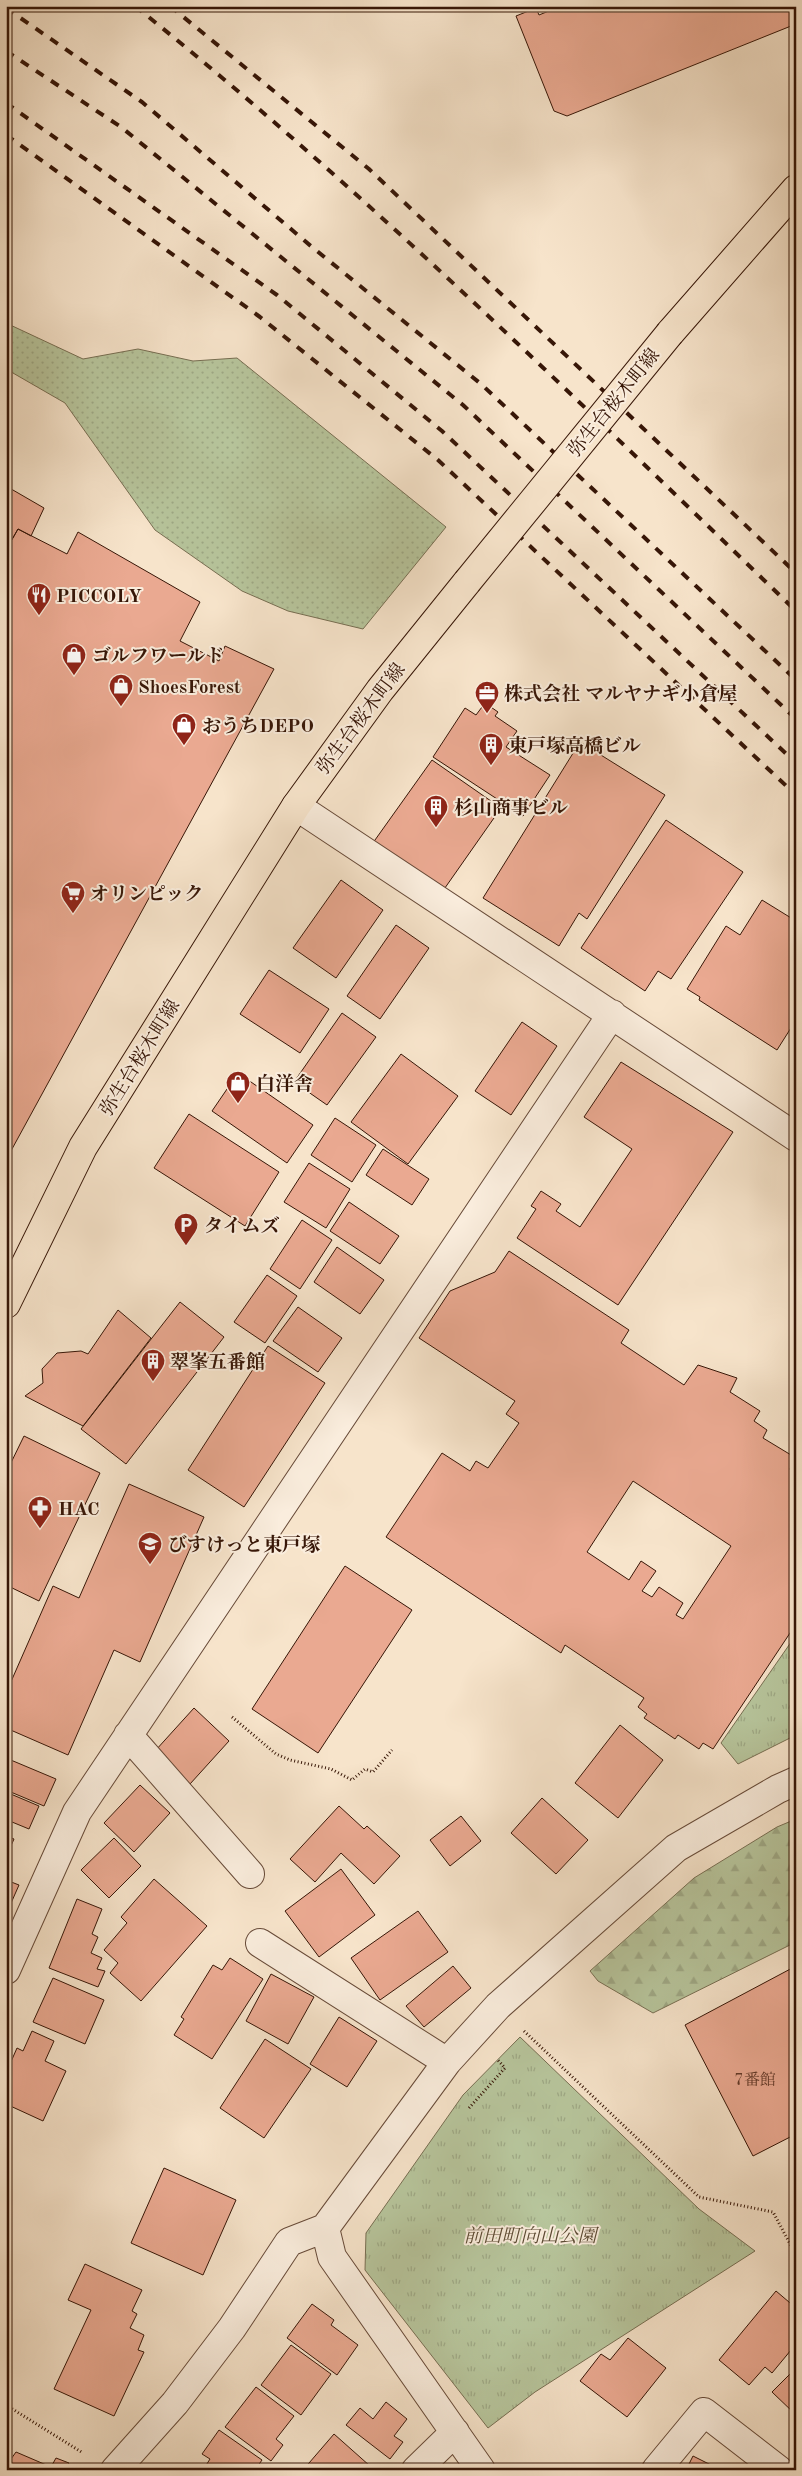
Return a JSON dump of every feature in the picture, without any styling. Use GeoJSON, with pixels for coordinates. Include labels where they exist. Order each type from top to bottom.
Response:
{"type":"FeatureCollection","features":[{"type":"Feature","properties":{"kind":"main road","name":"弥生台桜木町線"},"geometry":{"type":"LineString","coordinates":[[6,1304],[83,1147],[296,806],[380,690],[467,582],[670,333],[796,189]]}},
{"type":"Feature","properties":{"kind":"street"},"geometry":{"type":"LineString","coordinates":[[296,806],[796,1136]]}},
{"type":"Feature","properties":{"kind":"street"},"geometry":{"type":"LineString","coordinates":[[6,1970],[77,1812],[612,1014]]}},
{"type":"Feature","properties":{"kind":"street"},"geometry":{"type":"LineString","coordinates":[[128,1735],[250,1874]]}},
{"type":"Feature","properties":{"kind":"street"},"geometry":{"type":"LineString","coordinates":[[115,2470],[175,2402],[232,2328],[289,2242],[325,2228],[447,2062],[498,2006],[676,1848],[778,1789],[796,1781]]}},
{"type":"Feature","properties":{"kind":"street"},"geometry":{"type":"LineString","coordinates":[[260,1943],[447,2062]]}},
{"type":"Feature","properties":{"kind":"street"},"geometry":{"type":"LineString","coordinates":[[325,2228],[332,2257],[481,2470]]}},
{"type":"Feature","properties":{"kind":"street"},"geometry":{"type":"LineString","coordinates":[[656,2470],[704,2412],[779,2470]]}},
{"type":"Feature","properties":{"kind":"street"},"geometry":{"type":"LineString","coordinates":[[416,2470],[455,2432]]}},
{"type":"Feature","properties":{"kind":"path"},"geometry":{"type":"LineString","coordinates":[[232,1717],[276,1754],[290,1760],[331,1769],[352,1780],[365,1769],[373,1772],[392,1750]]}},
{"type":"Feature","properties":{"kind":"path"},"geometry":{"type":"LineString","coordinates":[[520,2027],[700,2197],[773,2212],[796,2255]]}},
{"type":"Feature","properties":{"kind":"path"},"geometry":{"type":"LineString","coordinates":[[469,2108],[492,2083]]}},
{"type":"Feature","properties":{"kind":"path"},"geometry":{"type":"LineString","coordinates":[[6,2405],[86,2455]]}},
{"type":"Feature","properties":{"kind":"green space"},"geometry":{"type":"Polygon","coordinates":[[[6,323],[83,359],[138,349],[193,361],[237,358],[446,527],[363,629],[288,611],[242,591],[155,530],[65,403],[6,369],[6,323]]]}},
{"type":"Feature","properties":{"kind":"green space"},"geometry":{"type":"Polygon","coordinates":[[[796,1635],[796,1735],[738,1764],[721,1743],[796,1635]]]}},
{"type":"Feature","properties":{"kind":"green space"},"geometry":{"type":"Polygon","coordinates":[[[796,1819],[796,1942],[653,2013],[598,1981],[590,1971],[694,1878],[777,1827],[796,1819]]]}},
{"type":"Feature","properties":{"kind":"green space","name":"前田町向山公園"},"geometry":{"type":"Polygon","coordinates":[[[520,2037],[699,2209],[755,2251],[535,2392],[488,2428],[365,2270],[366,2233],[463,2095],[520,2037]]]}},
{"type":"Feature","properties":{"kind":"building"},"geometry":{"type":"Polygon","coordinates":[[[561,6],[796,6],[796,24],[567,116],[554,111],[516,16],[536,8],[539,15],[561,6]]]}},
{"type":"Feature","properties":{"kind":"building"},"geometry":{"type":"Polygon","coordinates":[[[6,486],[44,508],[31,536],[18,529],[6,550],[6,486]]]}},
{"type":"Feature","properties":{"kind":"building","name":"オリンピック"},"geometry":{"type":"Polygon","coordinates":[[[18,529],[67,554],[78,532],[200,602],[180,641],[219,661],[225,646],[274,669],[6,1160],[6,550],[18,529]]]}},
{"type":"Feature","properties":{"kind":"building","name":"東戸塚高橋ビル"},"geometry":{"type":"Polygon","coordinates":[[[485,703],[498,712],[495,716],[517,731],[506,747],[550,775],[523,816],[433,757],[465,708],[476,715],[485,703]]]}},
{"type":"Feature","properties":{"kind":"building"},"geometry":{"type":"Polygon","coordinates":[[[580,742],[665,795],[587,919],[579,913],[559,946],[483,898],[580,742]]]}},
{"type":"Feature","properties":{"kind":"building","name":"杉山商事ビル"},"geometry":{"type":"Polygon","coordinates":[[[432,760],[501,808],[440,895],[370,847],[432,760]]]}},
{"type":"Feature","properties":{"kind":"building"},"geometry":{"type":"Polygon","coordinates":[[[666,820],[743,872],[671,979],[658,971],[645,991],[581,948],[666,820]]]}},
{"type":"Feature","properties":{"kind":"building"},"geometry":{"type":"Polygon","coordinates":[[[341,880],[383,910],[336,978],[293,948],[341,880]]]}},
{"type":"Feature","properties":{"kind":"building"},"geometry":{"type":"Polygon","coordinates":[[[762,900],[796,921],[796,1020],[777,1050],[699,1000],[700,997],[687,989],[726,926],[740,935],[762,900]]]}},
{"type":"Feature","properties":{"kind":"building"},"geometry":{"type":"Polygon","coordinates":[[[396,925],[429,948],[380,1019],[347,996],[396,925]]]}},
{"type":"Feature","properties":{"kind":"building"},"geometry":{"type":"Polygon","coordinates":[[[269,970],[329,1009],[300,1053],[240,1014],[269,970]]]}},
{"type":"Feature","properties":{"kind":"building"},"geometry":{"type":"Polygon","coordinates":[[[342,1013],[376,1037],[327,1105],[294,1082],[342,1013]]]}},
{"type":"Feature","properties":{"kind":"building"},"geometry":{"type":"Polygon","coordinates":[[[522,1022],[557,1046],[511,1115],[475,1091],[522,1022]]]}},
{"type":"Feature","properties":{"kind":"building"},"geometry":{"type":"Polygon","coordinates":[[[401,1054],[458,1096],[408,1164],[351,1122],[401,1054]]]}},
{"type":"Feature","properties":{"kind":"building"},"geometry":{"type":"Polygon","coordinates":[[[621,1062],[733,1132],[618,1305],[517,1238],[536,1209],[531,1206],[541,1191],[561,1204],[556,1211],[580,1227],[632,1149],[584,1117],[621,1062]]]}},
{"type":"Feature","properties":{"kind":"building"},"geometry":{"type":"Polygon","coordinates":[[[238,1073],[313,1125],[287,1163],[212,1111],[238,1073]]]}},
{"type":"Feature","properties":{"kind":"building"},"geometry":{"type":"Polygon","coordinates":[[[189,1114],[279,1172],[245,1226],[154,1168],[189,1114]]]}},
{"type":"Feature","properties":{"kind":"building"},"geometry":{"type":"Polygon","coordinates":[[[335,1118],[376,1145],[352,1182],[311,1155],[335,1118]]]}},
{"type":"Feature","properties":{"kind":"building"},"geometry":{"type":"Polygon","coordinates":[[[383,1149],[429,1179],[412,1205],[366,1175],[383,1149]]]}},
{"type":"Feature","properties":{"kind":"building"},"geometry":{"type":"Polygon","coordinates":[[[309,1163],[350,1189],[326,1228],[284,1202],[309,1163]]]}},
{"type":"Feature","properties":{"kind":"building"},"geometry":{"type":"Polygon","coordinates":[[[349,1202],[399,1236],[380,1264],[330,1231],[349,1202]]]}},
{"type":"Feature","properties":{"kind":"building"},"geometry":{"type":"Polygon","coordinates":[[[302,1220],[332,1240],[300,1289],[270,1269],[302,1220]]]}},
{"type":"Feature","properties":{"kind":"building"},"geometry":{"type":"Polygon","coordinates":[[[337,1247],[384,1280],[360,1314],[314,1282],[337,1247]]]}},
{"type":"Feature","properties":{"kind":"building"},"geometry":{"type":"Polygon","coordinates":[[[509,1251],[629,1330],[621,1343],[684,1385],[698,1365],[737,1378],[730,1392],[760,1411],[754,1421],[767,1430],[763,1438],[796,1458],[790,1469],[796,1479],[796,1624],[713,1749],[703,1743],[699,1749],[678,1735],[675,1739],[644,1718],[647,1714],[638,1707],[644,1698],[565,1645],[561,1653],[386,1537],[442,1453],[470,1471],[476,1461],[488,1468],[519,1423],[506,1414],[515,1401],[419,1338],[450,1291],[495,1272],[509,1251]],[[633,1481],[587,1552],[629,1580],[641,1561],[656,1571],[642,1591],[652,1597],[659,1587],[683,1603],[676,1615],[683,1619],[731,1546],[633,1481]]]}},
{"type":"Feature","properties":{"kind":"building"},"geometry":{"type":"Polygon","coordinates":[[[267,1275],[297,1296],[265,1343],[234,1322],[267,1275]]]}},
{"type":"Feature","properties":{"kind":"building","name":"翠峯五番館"},"geometry":{"type":"Polygon","coordinates":[[[180,1302],[224,1337],[126,1464],[81,1429],[180,1302]]]}},
{"type":"Feature","properties":{"kind":"building"},"geometry":{"type":"Polygon","coordinates":[[[298,1307],[342,1338],[318,1372],[273,1341],[298,1307]]]}},
{"type":"Feature","properties":{"kind":"building"},"geometry":{"type":"Polygon","coordinates":[[[118,1310],[151,1338],[83,1426],[25,1396],[43,1383],[42,1369],[57,1353],[81,1351],[88,1354],[118,1310]]]}},
{"type":"Feature","properties":{"kind":"building"},"geometry":{"type":"Polygon","coordinates":[[[268,1346],[325,1383],[244,1507],[188,1470],[268,1346]]]}},
{"type":"Feature","properties":{"kind":"building","name":"HAC"},"geometry":{"type":"Polygon","coordinates":[[[24,1436],[100,1473],[39,1601],[6,1585],[6,1473],[24,1436]]]}},
{"type":"Feature","properties":{"kind":"building"},"geometry":{"type":"Polygon","coordinates":[[[129,1484],[204,1517],[140,1662],[114,1650],[68,1755],[6,1728],[6,1693],[53,1586],[79,1598],[129,1484]]]}},
{"type":"Feature","properties":{"kind":"building"},"geometry":{"type":"Polygon","coordinates":[[[345,1566],[412,1610],[318,1753],[252,1709],[345,1566]]]}},
{"type":"Feature","properties":{"kind":"building"},"geometry":{"type":"Polygon","coordinates":[[[194,1708],[229,1741],[190,1784],[155,1751],[194,1708]]]}},
{"type":"Feature","properties":{"kind":"building"},"geometry":{"type":"Polygon","coordinates":[[[620,1725],[663,1760],[618,1818],[575,1783],[620,1725]]]}},
{"type":"Feature","properties":{"kind":"building"},"geometry":{"type":"Polygon","coordinates":[[[6,1758],[56,1779],[44,1806],[6,1790],[6,1758]]]}},
{"type":"Feature","properties":{"kind":"building"},"geometry":{"type":"Polygon","coordinates":[[[140,1785],[170,1813],[134,1852],[104,1823],[140,1785]]]}},
{"type":"Feature","properties":{"kind":"building"},"geometry":{"type":"Polygon","coordinates":[[[6,1792],[39,1806],[29,1829],[12,1822],[6,1831],[6,1792]]]}},
{"type":"Feature","properties":{"kind":"building"},"geometry":{"type":"Polygon","coordinates":[[[542,1798],[588,1840],[556,1874],[511,1833],[542,1798]]]}},
{"type":"Feature","properties":{"kind":"building"},"geometry":{"type":"Polygon","coordinates":[[[339,1806],[364,1829],[367,1826],[400,1856],[374,1884],[341,1853],[315,1882],[290,1859],[339,1806]]]}},
{"type":"Feature","properties":{"kind":"building"},"geometry":{"type":"Polygon","coordinates":[[[461,1816],[481,1841],[450,1866],[430,1840],[461,1816]]]}},
{"type":"Feature","properties":{"kind":"building"},"geometry":{"type":"Polygon","coordinates":[[[6,1836],[14,1839],[6,1857],[6,1836]]]}},
{"type":"Feature","properties":{"kind":"building"},"geometry":{"type":"Polygon","coordinates":[[[114,1838],[141,1866],[109,1898],[81,1870],[114,1838]]]}},
{"type":"Feature","properties":{"kind":"building"},"geometry":{"type":"Polygon","coordinates":[[[341,1869],[375,1915],[319,1957],[285,1911],[341,1869]]]}},
{"type":"Feature","properties":{"kind":"building"},"geometry":{"type":"Polygon","coordinates":[[[154,1879],[207,1926],[141,2001],[110,1973],[118,1963],[104,1950],[127,1923],[121,1917],[154,1879]]]}},
{"type":"Feature","properties":{"kind":"building"},"geometry":{"type":"Polygon","coordinates":[[[6,1880],[19,1885],[8,1910],[6,1910],[6,1880]]]}},
{"type":"Feature","properties":{"kind":"building"},"geometry":{"type":"Polygon","coordinates":[[[77,1899],[102,1909],[92,1934],[98,1937],[91,1953],[102,1958],[97,1969],[105,1971],[98,1987],[49,1968],[77,1899]]]}},
{"type":"Feature","properties":{"kind":"building"},"geometry":{"type":"Polygon","coordinates":[[[418,1911],[448,1952],[380,2000],[351,1958],[418,1911]]]}},
{"type":"Feature","properties":{"kind":"building"},"geometry":{"type":"Polygon","coordinates":[[[230,1958],[263,1979],[212,2059],[174,2035],[184,2019],[181,2017],[213,1965],[222,1970],[230,1958]]]}},
{"type":"Feature","properties":{"kind":"building"},"geometry":{"type":"Polygon","coordinates":[[[453,1966],[471,1988],[424,2027],[406,2006],[453,1966]]]}},
{"type":"Feature","properties":{"kind":"building"},"geometry":{"type":"Polygon","coordinates":[[[796,1966],[796,2134],[753,2156],[685,2025],[796,1966]]]}},
{"type":"Feature","properties":{"kind":"building"},"geometry":{"type":"Polygon","coordinates":[[[271,1974],[314,1997],[288,2044],[246,2021],[271,1974]]]}},
{"type":"Feature","properties":{"kind":"building"},"geometry":{"type":"Polygon","coordinates":[[[53,1978],[104,2000],[85,2044],[33,2022],[53,1978]]]}},
{"type":"Feature","properties":{"kind":"building"},"geometry":{"type":"Polygon","coordinates":[[[339,2017],[377,2041],[347,2087],[310,2064],[339,2017]]]}},
{"type":"Feature","properties":{"kind":"building"},"geometry":{"type":"Polygon","coordinates":[[[32,2031],[54,2041],[45,2061],[66,2071],[43,2121],[6,2104],[6,2073],[17,2048],[23,2051],[32,2031]]]}},
{"type":"Feature","properties":{"kind":"building"},"geometry":{"type":"Polygon","coordinates":[[[265,2039],[311,2069],[264,2138],[220,2108],[265,2039]]]}},
{"type":"Feature","properties":{"kind":"building"},"geometry":{"type":"Polygon","coordinates":[[[164,2168],[236,2200],[203,2275],[131,2243],[164,2168]]]}},
{"type":"Feature","properties":{"kind":"building"},"geometry":{"type":"Polygon","coordinates":[[[85,2264],[142,2290],[132,2311],[137,2314],[130,2328],[144,2335],[138,2350],[144,2352],[114,2416],[54,2389],[91,2310],[68,2300],[85,2264]]]}},
{"type":"Feature","properties":{"kind":"building"},"geometry":{"type":"Polygon","coordinates":[[[776,2291],[796,2308],[796,2330],[793,2333],[796,2335],[796,2344],[772,2373],[765,2367],[749,2385],[719,2360],[776,2291]]]}},
{"type":"Feature","properties":{"kind":"building"},"geometry":{"type":"Polygon","coordinates":[[[312,2304],[334,2320],[331,2325],[358,2345],[337,2375],[287,2338],[312,2304]]]}},
{"type":"Feature","properties":{"kind":"building"},"geometry":{"type":"Polygon","coordinates":[[[628,2338],[666,2368],[627,2417],[580,2381],[601,2354],[610,2360],[628,2338]]]}},
{"type":"Feature","properties":{"kind":"building"},"geometry":{"type":"Polygon","coordinates":[[[291,2345],[331,2374],[301,2415],[261,2385],[291,2345]]]}},
{"type":"Feature","properties":{"kind":"building"},"geometry":{"type":"Polygon","coordinates":[[[796,2368],[796,2413],[795,2414],[772,2392],[796,2368]]]}},
{"type":"Feature","properties":{"kind":"building"},"geometry":{"type":"Polygon","coordinates":[[[256,2387],[294,2416],[276,2439],[283,2445],[271,2461],[225,2427],[256,2387]]]}},
{"type":"Feature","properties":{"kind":"building"},"geometry":{"type":"Polygon","coordinates":[[[386,2402],[407,2419],[394,2436],[403,2442],[390,2459],[346,2425],[360,2408],[373,2419],[386,2402]]]}},
{"type":"Feature","properties":{"kind":"building"},"geometry":{"type":"Polygon","coordinates":[[[219,2430],[262,2460],[255,2470],[203,2470],[210,2459],[202,2454],[219,2430]]]}},
{"type":"Feature","properties":{"kind":"building"},"geometry":{"type":"Polygon","coordinates":[[[334,2434],[370,2466],[367,2470],[303,2470],[334,2434]]]}},
{"type":"Feature","properties":{"kind":"building"},"geometry":{"type":"Polygon","coordinates":[[[16,2452],[51,2467],[56,2458],[69,2463],[64,2470],[6,2470],[6,2466],[16,2452]]]}},
{"type":"Feature","properties":{"kind":"building"},"geometry":{"type":"Polygon","coordinates":[[[693,2456],[721,2470],[686,2470],[693,2456]]]}},
{"type":"Feature","properties":{"kind":"railway"},"geometry":{"type":"LineString","coordinates":[[135,6],[221,77],[390,225],[554,378],[796,611]]}},
{"type":"Feature","properties":{"kind":"railway"},"geometry":{"type":"LineString","coordinates":[[170,6],[369,169],[796,573]]}},
{"type":"Feature","properties":{"kind":"railway"},"geometry":{"type":"LineString","coordinates":[[6,8],[142,102],[312,247],[481,384],[796,680]]}},
{"type":"Feature","properties":{"kind":"railway"},"geometry":{"type":"LineString","coordinates":[[6,51],[121,127],[463,405],[796,719]]}},
{"type":"Feature","properties":{"kind":"railway"},"geometry":{"type":"LineString","coordinates":[[6,103],[277,295],[442,431],[796,763]]}},
{"type":"Feature","properties":{"kind":"railway"},"geometry":{"type":"LineString","coordinates":[[6,135],[260,317],[438,460],[796,795]]}},
{"type":"Feature","properties":{"kind":"place","name":"PICCOLY"},"geometry":{"type":"Point","coordinates":[39,616]}},
{"type":"Feature","properties":{"kind":"place","name":"ゴルフワールド"},"geometry":{"type":"Point","coordinates":[74,676]}},
{"type":"Feature","properties":{"kind":"place","name":"ShoesForest"},"geometry":{"type":"Point","coordinates":[121,707]}},
{"type":"Feature","properties":{"kind":"place","name":"株式会社 マルヤナギ小倉屋"},"geometry":{"type":"Point","coordinates":[487,714]}},
{"type":"Feature","properties":{"kind":"place","name":"おうちDEPO"},"geometry":{"type":"Point","coordinates":[184,746]}},
{"type":"Feature","properties":{"kind":"place","name":"東戸塚高橋ビル"},"geometry":{"type":"Point","coordinates":[491,766]}},
{"type":"Feature","properties":{"kind":"place","name":"杉山商事ビル"},"geometry":{"type":"Point","coordinates":[436,828]}},
{"type":"Feature","properties":{"kind":"place","name":"オリンピック"},"geometry":{"type":"Point","coordinates":[73,914]}},
{"type":"Feature","properties":{"kind":"place","name":"白洋舎"},"geometry":{"type":"Point","coordinates":[238,1104]}},
{"type":"Feature","properties":{"kind":"place","name":"タイムズ"},"geometry":{"type":"Point","coordinates":[186,1246]}},
{"type":"Feature","properties":{"kind":"place","name":"翠峯五番館"},"geometry":{"type":"Point","coordinates":[153,1382]}},
{"type":"Feature","properties":{"kind":"place","name":"HAC"},"geometry":{"type":"Point","coordinates":[40,1529]}},
{"type":"Feature","properties":{"kind":"place","name":"びすけっと東戸塚"},"geometry":{"type":"Point","coordinates":[150,1565]}}]}
